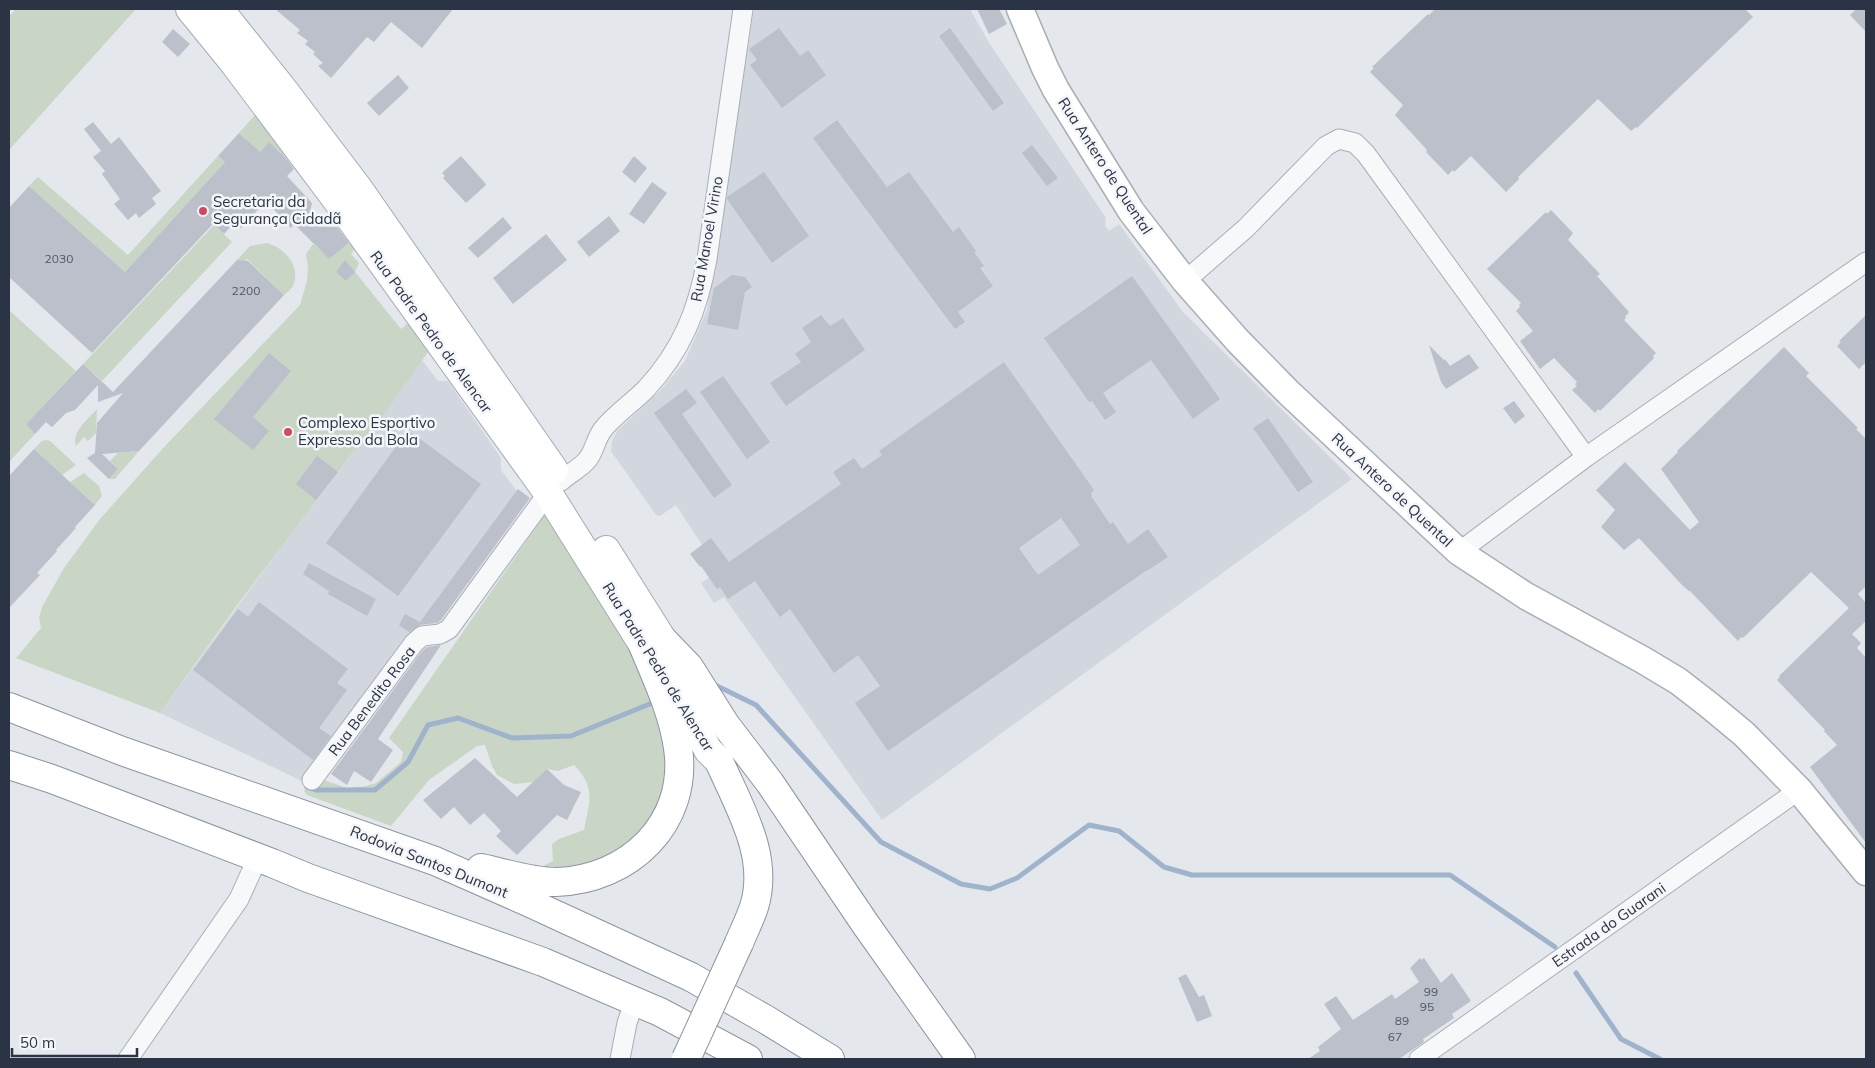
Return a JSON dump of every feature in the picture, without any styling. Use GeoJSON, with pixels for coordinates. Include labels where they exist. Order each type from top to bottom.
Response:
{"type":"FeatureCollection","features":[{"type":"Feature","properties":{"kind":"main road","name":"Rua Padre Pedro de Alencar"},"geometry":{"type":"LineString","coordinates":[[190,9],[234,63],[308,142]]}},
{"type":"Feature","properties":{"kind":"main road","name":"Rua Padre Pedro de Alencar"},"geometry":{"type":"LineString","coordinates":[[219,9],[308,142],[348,195],[555,487],[717,744],[719,761],[748,826],[757,854],[758,892],[754,908],[739,943],[686,1059]]}},
{"type":"Feature","properties":{"kind":"main road"},"geometry":{"type":"LineString","coordinates":[[435,861],[540,880],[570,881],[618,866],[641,850],[655,837],[673,804],[679,782],[679,761],[678,747],[652,641]]}},
{"type":"Feature","properties":{"kind":"main road"},"geometry":{"type":"LineString","coordinates":[[652,641],[689,667],[725,724],[770,783],[856,910],[961,1059]]}},
{"type":"Feature","properties":{"kind":"main road","name":"Rodovia Santos Dumont"},"geometry":{"type":"LineString","coordinates":[[9,708],[122,751],[435,861],[691,977],[830,1059]]}},
{"type":"Feature","properties":{"kind":"main road"},"geometry":{"type":"LineString","coordinates":[[9,765],[52,779],[258,857],[308,878],[543,962],[634,1000],[748,1059]]}},
{"type":"Feature","properties":{"kind":"street","name":"Rua Manoel Virino"},"geometry":{"type":"LineString","coordinates":[[555,487],[588,460],[603,429],[646,388],[667,364],[682,339],[694,313],[702,287],[707,259],[743,9]]}},
{"type":"Feature","properties":{"kind":"street","name":"Rua Antero de Quental"},"geometry":{"type":"LineString","coordinates":[[1020,9],[1045,68],[1131,211],[1185,281],[1238,341],[1288,392],[1459,552],[1526,596],[1643,660],[1678,682],[1744,734],[1799,790],[1866,872]]}},
{"type":"Feature","properties":{"kind":"street"},"geometry":{"type":"LineString","coordinates":[[1185,281],[1246,228],[1326,146],[1339,139],[1355,143],[1366,154],[1456,276],[1586,457]]}},
{"type":"Feature","properties":{"kind":"street"},"geometry":{"type":"LineString","coordinates":[[1459,552],[1586,457],[1866,262]]}},
{"type":"Feature","properties":{"kind":"street","name":"Rua Benedito Rosa"},"geometry":{"type":"LineString","coordinates":[[312,780],[414,643],[422,636],[440,634],[449,628],[555,487]]}},
{"type":"Feature","properties":{"kind":"street","name":"Estrada do Guarani"},"geometry":{"type":"LineString","coordinates":[[1419,1059],[1799,790]]}},
{"type":"Feature","properties":{"kind":"street"},"geometry":{"type":"LineString","coordinates":[[128,1059],[239,899],[258,857]]}},
{"type":"Feature","properties":{"kind":"street"},"geometry":{"type":"LineString","coordinates":[[620,1059],[627,1023],[634,1000]]}},
{"type":"Feature","properties":{"kind":"shaded area"},"geometry":{"type":"Polygon","coordinates":[[[754,9],[970,9],[988,41],[1106,218],[1105,226],[1109,231],[1119,224],[1183,312],[1352,479],[882,820],[724,597],[714,603],[701,583],[715,574],[708,563],[702,567],[691,553],[702,545],[676,505],[660,516],[656,515],[611,451],[612,441],[617,431],[659,392],[685,361],[707,310],[754,9]]]}},
{"type":"Feature","properties":{"kind":"shaded area"},"geometry":{"type":"Polygon","coordinates":[[[422,360],[438,381],[448,381],[501,458],[501,470],[517,491],[306,783],[160,713],[281,547],[357,447],[360,449],[422,360]]]}},
{"type":"Feature","properties":{"kind":"green space"},"geometry":{"type":"Polygon","coordinates":[[[16,9],[136,9],[9,150],[9,16],[16,9]]]}},
{"type":"Feature","properties":{"kind":"green space"},"geometry":{"type":"Polygon","coordinates":[[[255,115],[283,153],[274,163],[269,143],[254,157],[247,140],[239,133],[255,115]]]}},
{"type":"Feature","properties":{"kind":"green space"},"geometry":{"type":"Polygon","coordinates":[[[218,156],[225,162],[125,272],[29,186],[38,177],[128,255],[218,156]]]}},
{"type":"Feature","properties":{"kind":"green space"},"geometry":{"type":"Polygon","coordinates":[[[214,225],[232,242],[102,381],[83,364],[214,225]]]}},
{"type":"Feature","properties":{"kind":"green space"},"geometry":{"type":"Polygon","coordinates":[[[339,227],[356,247],[351,254],[359,263],[355,272],[401,329],[408,323],[428,352],[360,449],[357,447],[350,456],[238,604],[160,713],[16,658],[41,628],[39,618],[42,607],[64,568],[100,519],[165,446],[300,305],[307,281],[306,254],[313,244],[329,258],[350,243],[339,227]]]}},
{"type":"Feature","properties":{"kind":"green space"},"geometry":{"type":"Polygon","coordinates":[[[267,243],[285,253],[295,269],[293,285],[284,295],[247,259],[245,261],[237,260],[250,246],[267,243]]]}},
{"type":"Feature","properties":{"kind":"green space"},"geometry":{"type":"Polygon","coordinates":[[[9,310],[76,371],[26,424],[35,434],[9,462],[9,310]]]}},
{"type":"Feature","properties":{"kind":"green space"},"geometry":{"type":"Polygon","coordinates":[[[97,409],[96,433],[88,441],[84,437],[76,446],[75,441],[78,431],[97,409]]]}},
{"type":"Feature","properties":{"kind":"green space"},"geometry":{"type":"Polygon","coordinates":[[[47,440],[76,465],[62,475],[34,449],[42,441],[47,440]]]}},
{"type":"Feature","properties":{"kind":"green space"},"geometry":{"type":"Polygon","coordinates":[[[139,451],[115,479],[109,479],[118,469],[110,461],[118,453],[139,451]]]}},
{"type":"Feature","properties":{"kind":"green space"},"geometry":{"type":"Polygon","coordinates":[[[84,473],[99,486],[102,496],[95,505],[70,482],[84,473]]]}},
{"type":"Feature","properties":{"kind":"green space"},"geometry":{"type":"Polygon","coordinates":[[[546,513],[622,632],[652,688],[674,755],[655,827],[594,867],[539,874],[543,866],[553,861],[552,844],[559,839],[584,830],[590,796],[589,788],[574,765],[558,771],[547,769],[534,782],[514,784],[497,775],[485,745],[477,746],[429,780],[391,826],[307,795],[304,791],[309,783],[321,779],[347,788],[376,783],[401,762],[403,752],[389,738],[546,513]]]}},
{"type":"Feature","properties":{"kind":"building"},"geometry":{"type":"Polygon","coordinates":[[[275,9],[453,9],[422,48],[391,22],[374,42],[367,37],[331,78],[318,66],[323,63],[313,54],[315,52],[305,44],[308,41],[297,33],[300,30],[275,9]]]}},
{"type":"Feature","properties":{"kind":"building"},"geometry":{"type":"Polygon","coordinates":[[[977,9],[999,9],[1007,24],[989,34],[977,9]]]}},
{"type":"Feature","properties":{"kind":"building"},"geometry":{"type":"Polygon","coordinates":[[[1435,9],[1745,9],[1753,17],[1637,128],[1631,131],[1598,99],[1518,177],[1519,179],[1506,192],[1471,156],[1454,172],[1453,170],[1448,175],[1395,115],[1403,105],[1370,72],[1374,68],[1372,67],[1435,9]]]}},
{"type":"Feature","properties":{"kind":"building"},"geometry":{"type":"Polygon","coordinates":[[[1856,9],[1866,9],[1866,32],[1850,15],[1856,9]]]}},
{"type":"Feature","properties":{"kind":"building"},"geometry":{"type":"Polygon","coordinates":[[[779,28],[800,56],[808,50],[826,75],[782,108],[750,65],[757,60],[749,49],[779,28]]]}},
{"type":"Feature","properties":{"kind":"building"},"geometry":{"type":"Polygon","coordinates":[[[950,28],[1004,103],[993,111],[939,36],[950,28]]]}},
{"type":"Feature","properties":{"kind":"building"},"geometry":{"type":"Polygon","coordinates":[[[173,29],[190,44],[178,57],[162,42],[173,29]]]}},
{"type":"Feature","properties":{"kind":"building"},"geometry":{"type":"Polygon","coordinates":[[[398,75],[409,88],[379,116],[367,103],[398,75]]]}},
{"type":"Feature","properties":{"kind":"building"},"geometry":{"type":"Polygon","coordinates":[[[837,120],[887,187],[909,172],[953,232],[959,227],[976,251],[974,252],[984,266],[980,268],[993,286],[958,312],[965,322],[955,329],[813,138],[837,120]]]}},
{"type":"Feature","properties":{"kind":"building"},"geometry":{"type":"Polygon","coordinates":[[[93,122],[111,144],[119,137],[161,191],[152,198],[156,204],[139,218],[136,213],[128,220],[114,204],[120,199],[102,174],[105,171],[93,157],[101,151],[84,129],[93,122]]]}},
{"type":"Feature","properties":{"kind":"building"},"geometry":{"type":"Polygon","coordinates":[[[239,133],[260,152],[269,142],[282,153],[294,169],[287,176],[312,203],[307,226],[337,227],[349,243],[329,259],[294,224],[291,228],[266,201],[241,228],[235,222],[224,234],[213,224],[92,353],[9,277],[9,208],[29,186],[125,272],[225,162],[218,156],[239,133]]]}},
{"type":"Feature","properties":{"kind":"building"},"geometry":{"type":"Polygon","coordinates":[[[1032,145],[1058,178],[1047,186],[1022,153],[1032,145]]]}},
{"type":"Feature","properties":{"kind":"building"},"geometry":{"type":"Polygon","coordinates":[[[461,156],[486,185],[466,203],[443,178],[445,176],[442,173],[461,156]]]}},
{"type":"Feature","properties":{"kind":"building"},"geometry":{"type":"Polygon","coordinates":[[[634,156],[647,168],[635,183],[622,172],[634,156]]]}},
{"type":"Feature","properties":{"kind":"building"},"geometry":{"type":"Polygon","coordinates":[[[764,172],[809,236],[772,263],[727,199],[727,197],[764,172]]]}},
{"type":"Feature","properties":{"kind":"building"},"geometry":{"type":"Polygon","coordinates":[[[652,182],[667,193],[644,224],[629,214],[652,182]]]}},
{"type":"Feature","properties":{"kind":"building"},"geometry":{"type":"Polygon","coordinates":[[[1551,210],[1573,233],[1568,240],[1600,274],[1597,276],[1629,312],[1624,320],[1656,353],[1653,356],[1654,358],[1638,374],[1600,411],[1598,409],[1595,413],[1572,390],[1577,386],[1575,384],[1577,382],[1554,358],[1540,369],[1520,341],[1533,331],[1516,311],[1521,303],[1487,269],[1546,212],[1547,214],[1551,210]]]}},
{"type":"Feature","properties":{"kind":"building"},"geometry":{"type":"Polygon","coordinates":[[[609,216],[620,231],[589,257],[577,242],[609,216]]]}},
{"type":"Feature","properties":{"kind":"building"},"geometry":{"type":"Polygon","coordinates":[[[503,217],[512,228],[478,258],[468,248],[503,217]]]}},
{"type":"Feature","properties":{"kind":"building"},"geometry":{"type":"Polygon","coordinates":[[[546,234],[567,260],[513,304],[493,278],[546,234]]]}},
{"type":"Feature","properties":{"kind":"building"},"geometry":{"type":"Polygon","coordinates":[[[237,260],[248,261],[284,295],[139,451],[102,454],[118,469],[109,479],[87,458],[95,453],[97,423],[123,393],[98,402],[98,385],[75,410],[66,413],[52,427],[46,422],[35,434],[26,424],[83,364],[113,392],[237,260]]]}},
{"type":"Feature","properties":{"kind":"building"},"geometry":{"type":"Polygon","coordinates":[[[345,260],[355,272],[346,281],[336,272],[345,260]]]}},
{"type":"Feature","properties":{"kind":"building"},"geometry":{"type":"Polygon","coordinates":[[[732,275],[745,277],[752,287],[745,292],[738,330],[707,324],[714,288],[732,275]]]}},
{"type":"Feature","properties":{"kind":"building"},"geometry":{"type":"Polygon","coordinates":[[[1132,276],[1220,399],[1193,419],[1151,360],[1103,393],[1116,412],[1105,420],[1092,401],[1089,402],[1044,338],[1132,276]]]}},
{"type":"Feature","properties":{"kind":"building"},"geometry":{"type":"Polygon","coordinates":[[[821,315],[830,326],[843,318],[865,350],[786,406],[770,383],[801,362],[795,354],[811,342],[802,328],[821,315]]]}},
{"type":"Feature","properties":{"kind":"building"},"geometry":{"type":"Polygon","coordinates":[[[1866,315],[1866,362],[1859,369],[1837,346],[1841,342],[1839,341],[1866,315]]]}},
{"type":"Feature","properties":{"kind":"building"},"geometry":{"type":"Polygon","coordinates":[[[1429,345],[1450,366],[1469,354],[1479,368],[1446,389],[1441,382],[1429,345]]]}},
{"type":"Feature","properties":{"kind":"building"},"geometry":{"type":"Polygon","coordinates":[[[1784,347],[1809,373],[1806,376],[1858,428],[1856,429],[1866,439],[1866,586],[1858,594],[1866,603],[1866,621],[1852,634],[1861,643],[1857,648],[1866,658],[1866,843],[1810,767],[1837,745],[1777,680],[1849,608],[1811,572],[1738,641],[1681,584],[1639,538],[1624,550],[1601,527],[1615,510],[1596,490],[1625,462],[1690,530],[1699,522],[1661,469],[1677,451],[1784,347]]]}},
{"type":"Feature","properties":{"kind":"building"},"geometry":{"type":"Polygon","coordinates":[[[269,353],[291,371],[253,417],[269,431],[253,450],[214,419],[269,353]]]}},
{"type":"Feature","properties":{"kind":"building"},"geometry":{"type":"Polygon","coordinates":[[[1004,362],[1094,490],[1091,496],[1110,524],[1113,522],[1128,544],[1148,529],[1168,557],[888,751],[855,703],[880,686],[858,655],[834,673],[790,609],[780,617],[755,581],[728,599],[720,587],[717,589],[690,554],[711,538],[729,562],[841,484],[833,472],[854,458],[862,469],[882,455],[879,451],[1004,362]],[[1061,518],[1019,548],[1038,575],[1080,545],[1061,518]]]}},
{"type":"Feature","properties":{"kind":"building"},"geometry":{"type":"Polygon","coordinates":[[[723,376],[770,442],[747,459],[700,392],[723,376]]]}},
{"type":"Feature","properties":{"kind":"building"},"geometry":{"type":"Polygon","coordinates":[[[686,389],[697,403],[682,414],[732,485],[714,498],[654,413],[686,389]]]}},
{"type":"Feature","properties":{"kind":"building"},"geometry":{"type":"Polygon","coordinates":[[[1514,401],[1525,416],[1515,424],[1503,408],[1514,401]]]}},
{"type":"Feature","properties":{"kind":"building"},"geometry":{"type":"Polygon","coordinates":[[[1268,418],[1313,482],[1298,492],[1253,428],[1268,418]]]}},
{"type":"Feature","properties":{"kind":"building"},"geometry":{"type":"Polygon","coordinates":[[[408,430],[481,484],[398,596],[326,543],[408,430]]]}},
{"type":"Feature","properties":{"kind":"building"},"geometry":{"type":"Polygon","coordinates":[[[34,449],[95,505],[37,573],[40,575],[9,608],[9,476],[34,449]]]}},
{"type":"Feature","properties":{"kind":"building"},"geometry":{"type":"Polygon","coordinates":[[[317,456],[338,472],[316,500],[296,484],[317,456]]]}},
{"type":"Feature","properties":{"kind":"building"},"geometry":{"type":"Polygon","coordinates":[[[518,489],[530,498],[441,620],[437,623],[420,625],[409,632],[399,625],[405,614],[420,622],[518,489]]]}},
{"type":"Feature","properties":{"kind":"building"},"geometry":{"type":"Polygon","coordinates":[[[309,563],[376,599],[367,616],[328,594],[329,591],[303,574],[309,563]]]}},
{"type":"Feature","properties":{"kind":"building"},"geometry":{"type":"Polygon","coordinates":[[[259,602],[348,669],[337,683],[347,690],[319,728],[331,736],[313,760],[193,670],[238,609],[248,617],[259,602]]]}},
{"type":"Feature","properties":{"kind":"building"},"geometry":{"type":"Polygon","coordinates":[[[441,645],[378,739],[393,750],[371,782],[354,771],[347,785],[331,774],[422,651],[427,647],[441,645]]]}},
{"type":"Feature","properties":{"kind":"building"},"geometry":{"type":"Polygon","coordinates":[[[475,758],[517,797],[547,769],[564,785],[581,792],[567,820],[557,815],[517,855],[496,836],[501,831],[484,813],[470,825],[454,807],[441,819],[423,800],[475,758]]]}},
{"type":"Feature","properties":{"kind":"building"},"geometry":{"type":"Polygon","coordinates":[[[1420,958],[1421,960],[1424,958],[1441,983],[1452,973],[1471,1001],[1452,1014],[1454,1018],[1423,1039],[1424,1042],[1399,1059],[1308,1059],[1320,1051],[1318,1047],[1341,1029],[1324,1004],[1336,996],[1353,1020],[1392,994],[1395,999],[1419,982],[1410,968],[1420,958]]]}},
{"type":"Feature","properties":{"kind":"building"},"geometry":{"type":"Polygon","coordinates":[[[1186,974],[1199,997],[1204,995],[1212,1016],[1197,1022],[1178,978],[1186,974]]]}},
{"type":"Feature","properties":{"kind":"waterway"},"geometry":{"type":"LineString","coordinates":[[713,684],[756,705],[881,842],[961,884],[990,889],[1017,878],[1089,825],[1119,831],[1164,867],[1192,875],[1450,875],[1555,947]]}},
{"type":"Feature","properties":{"kind":"waterway"},"geometry":{"type":"LineString","coordinates":[[307,787],[316,790],[375,790],[408,762],[428,725],[458,718],[512,738],[571,736],[657,701]]}},
{"type":"Feature","properties":{"kind":"waterway"},"geometry":{"type":"LineString","coordinates":[[1576,973],[1621,1039],[1660,1059]]}},
{"type":"Feature","properties":{"kind":"place","name":"Secretaria da Segurança Cidadã"},"geometry":{"type":"Point","coordinates":[203,211]}},
{"type":"Feature","properties":{"kind":"place","name":"Complexo Esportivo Expresso da Bola"},"geometry":{"type":"Point","coordinates":[288,432]}}]}
